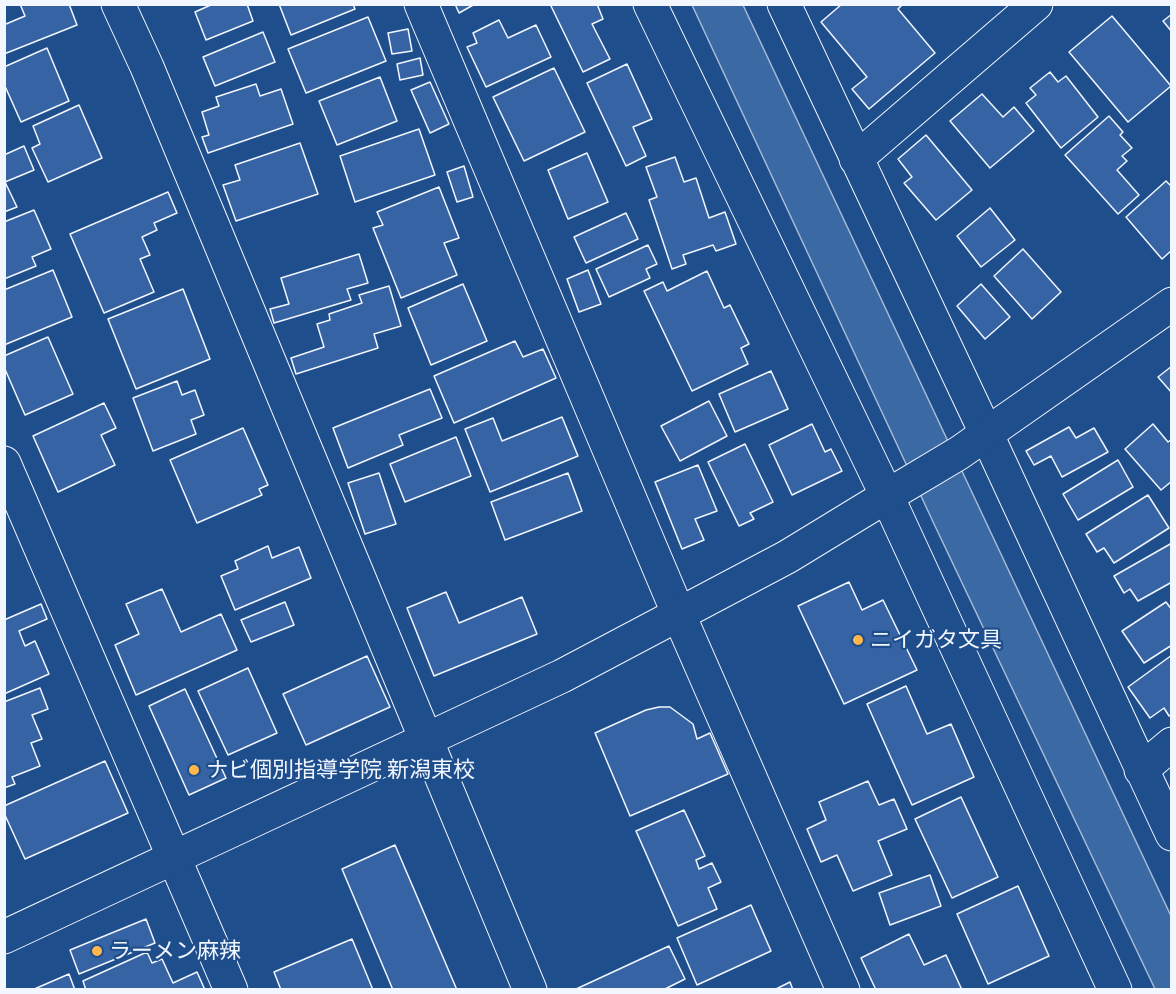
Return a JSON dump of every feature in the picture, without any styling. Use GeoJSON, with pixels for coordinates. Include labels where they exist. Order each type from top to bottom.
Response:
{"type":"FeatureCollection","features":[{"type":"Feature","properties":{"kind":"street"},"geometry":{"type":"LineString","coordinates":[[117,4],[147,67],[530,990]]}},
{"type":"Feature","properties":{"kind":"street"},"geometry":{"type":"LineString","coordinates":[[421,4],[679,615],[843,990]]}},
{"type":"Feature","properties":{"kind":"street"},"geometry":{"type":"LineString","coordinates":[[650,4],[898,489],[1115,990]]}},
{"type":"Feature","properties":{"kind":"street"},"geometry":{"type":"LineString","coordinates":[[784,4],[1172,834]]}},
{"type":"Feature","properties":{"kind":"street"},"geometry":{"type":"LineString","coordinates":[[855,159],[1036,4]]}},
{"type":"Feature","properties":{"kind":"street"},"geometry":{"type":"LineString","coordinates":[[4,937],[562,676],[787,557],[987,435],[1172,304]]}},
{"type":"Feature","properties":{"kind":"street"},"geometry":{"type":"LineString","coordinates":[[4,463],[231,990]]}},
{"type":"Feature","properties":{"kind":"street"},"geometry":{"type":"LineString","coordinates":[[1141,770],[1172,744]]}},
{"type":"Feature","properties":{"kind":"water"},"geometry":{"type":"Polygon","coordinates":[[[692,5],[743,5],[1171,916],[1171,989],[1155,989],[935,526],[692,5]]]}},
{"type":"Feature","properties":{"kind":"building"},"geometry":{"type":"Polygon","coordinates":[[[20,4],[69,4],[77,25],[4,54],[4,21],[6,24],[25,16],[20,4]]]}},
{"type":"Feature","properties":{"kind":"building"},"geometry":{"type":"Polygon","coordinates":[[[213,4],[247,4],[253,21],[206,40],[195,12],[213,4]]]}},
{"type":"Feature","properties":{"kind":"building"},"geometry":{"type":"Polygon","coordinates":[[[279,4],[353,4],[355,9],[291,35],[279,4]]]}},
{"type":"Feature","properties":{"kind":"building"},"geometry":{"type":"Polygon","coordinates":[[[455,4],[475,4],[459,13],[455,4]]]}},
{"type":"Feature","properties":{"kind":"building"},"geometry":{"type":"Polygon","coordinates":[[[550,4],[597,4],[603,19],[592,24],[610,59],[583,72],[550,4]]]}},
{"type":"Feature","properties":{"kind":"building"},"geometry":{"type":"Polygon","coordinates":[[[842,4],[903,4],[898,9],[935,53],[869,109],[852,89],[867,77],[821,22],[842,4]]]}},
{"type":"Feature","properties":{"kind":"building"},"geometry":{"type":"Polygon","coordinates":[[[1172,14],[1172,32],[1163,21],[1172,14]]]}},
{"type":"Feature","properties":{"kind":"building"},"geometry":{"type":"Polygon","coordinates":[[[1112,16],[1171,86],[1128,122],[1069,52],[1112,16]]]}},
{"type":"Feature","properties":{"kind":"building"},"geometry":{"type":"Polygon","coordinates":[[[368,17],[386,61],[306,93],[288,49],[368,17]]]}},
{"type":"Feature","properties":{"kind":"building"},"geometry":{"type":"Polygon","coordinates":[[[499,20],[508,38],[536,25],[551,57],[486,87],[467,47],[477,43],[473,33],[499,20]]]}},
{"type":"Feature","properties":{"kind":"building"},"geometry":{"type":"Polygon","coordinates":[[[408,29],[412,51],[392,54],[388,33],[408,29]]]}},
{"type":"Feature","properties":{"kind":"building"},"geometry":{"type":"Polygon","coordinates":[[[263,32],[275,62],[215,86],[203,57],[263,32]]]}},
{"type":"Feature","properties":{"kind":"building"},"geometry":{"type":"Polygon","coordinates":[[[47,48],[69,101],[21,122],[4,84],[4,67],[47,48]]]}},
{"type":"Feature","properties":{"kind":"building"},"geometry":{"type":"Polygon","coordinates":[[[420,58],[423,75],[400,80],[397,64],[420,58]]]}},
{"type":"Feature","properties":{"kind":"building"},"geometry":{"type":"Polygon","coordinates":[[[627,64],[652,119],[633,127],[646,156],[626,166],[587,83],[627,64]]]}},
{"type":"Feature","properties":{"kind":"building"},"geometry":{"type":"Polygon","coordinates":[[[554,68],[585,132],[524,161],[493,97],[554,68]]]}},
{"type":"Feature","properties":{"kind":"building"},"geometry":{"type":"Polygon","coordinates":[[[1050,72],[1058,82],[1066,76],[1098,117],[1061,148],[1026,103],[1036,95],[1030,88],[1050,72]]]}},
{"type":"Feature","properties":{"kind":"building"},"geometry":{"type":"Polygon","coordinates":[[[380,77],[397,121],[337,145],[319,101],[380,77]]]}},
{"type":"Feature","properties":{"kind":"building"},"geometry":{"type":"Polygon","coordinates":[[[430,82],[449,124],[430,133],[411,90],[430,82]]]}},
{"type":"Feature","properties":{"kind":"building"},"geometry":{"type":"Polygon","coordinates":[[[256,84],[260,96],[281,89],[293,124],[208,153],[202,137],[209,135],[202,112],[219,106],[216,97],[256,84]]]}},
{"type":"Feature","properties":{"kind":"building"},"geometry":{"type":"Polygon","coordinates":[[[982,94],[1003,117],[1014,107],[1034,131],[990,168],[950,121],[982,94]]]}},
{"type":"Feature","properties":{"kind":"building"},"geometry":{"type":"Polygon","coordinates":[[[79,105],[102,158],[48,182],[32,148],[40,144],[33,126],[79,105]]]}},
{"type":"Feature","properties":{"kind":"building"},"geometry":{"type":"Polygon","coordinates":[[[1109,116],[1123,132],[1120,135],[1132,148],[1122,156],[1127,161],[1117,170],[1139,195],[1118,214],[1065,155],[1109,116]]]}},
{"type":"Feature","properties":{"kind":"building"},"geometry":{"type":"Polygon","coordinates":[[[419,129],[435,175],[355,202],[340,156],[419,129]]]}},
{"type":"Feature","properties":{"kind":"building"},"geometry":{"type":"Polygon","coordinates":[[[926,135],[972,190],[936,220],[904,183],[912,177],[898,159],[926,135]]]}},
{"type":"Feature","properties":{"kind":"building"},"geometry":{"type":"Polygon","coordinates":[[[300,143],[318,194],[236,221],[223,185],[240,180],[235,165],[300,143]]]}},
{"type":"Feature","properties":{"kind":"building"},"geometry":{"type":"Polygon","coordinates":[[[24,146],[34,170],[5,182],[17,207],[4,212],[4,155],[24,146]]]}},
{"type":"Feature","properties":{"kind":"building"},"geometry":{"type":"Polygon","coordinates":[[[587,153],[608,202],[568,219],[548,170],[587,153]]]}},
{"type":"Feature","properties":{"kind":"building"},"geometry":{"type":"Polygon","coordinates":[[[675,157],[684,182],[696,178],[709,218],[725,212],[736,244],[716,251],[713,245],[683,255],[686,264],[672,269],[649,200],[657,197],[646,167],[675,157]]]}},
{"type":"Feature","properties":{"kind":"building"},"geometry":{"type":"Polygon","coordinates":[[[464,166],[473,197],[457,202],[447,172],[464,166]]]}},
{"type":"Feature","properties":{"kind":"building"},"geometry":{"type":"Polygon","coordinates":[[[1166,181],[1172,187],[1172,250],[1162,259],[1126,217],[1166,181]]]}},
{"type":"Feature","properties":{"kind":"building"},"geometry":{"type":"Polygon","coordinates":[[[439,187],[459,238],[444,243],[457,275],[401,298],[373,228],[383,225],[377,212],[439,187]]]}},
{"type":"Feature","properties":{"kind":"building"},"geometry":{"type":"Polygon","coordinates":[[[168,192],[177,213],[154,223],[157,230],[142,237],[150,255],[140,259],[154,292],[104,313],[70,234],[168,192]]]}},
{"type":"Feature","properties":{"kind":"building"},"geometry":{"type":"Polygon","coordinates":[[[990,208],[1015,240],[981,267],[957,236],[990,208]]]}},
{"type":"Feature","properties":{"kind":"building"},"geometry":{"type":"Polygon","coordinates":[[[34,210],[51,249],[32,257],[36,266],[4,279],[4,222],[34,210]]]}},
{"type":"Feature","properties":{"kind":"building"},"geometry":{"type":"Polygon","coordinates":[[[626,213],[638,239],[586,263],[574,237],[626,213]]]}},
{"type":"Feature","properties":{"kind":"building"},"geometry":{"type":"Polygon","coordinates":[[[648,245],[657,264],[646,269],[650,278],[609,297],[596,269],[648,245]]]}},
{"type":"Feature","properties":{"kind":"building"},"geometry":{"type":"Polygon","coordinates":[[[1023,249],[1061,292],[1032,319],[994,276],[1023,249]]]}},
{"type":"Feature","properties":{"kind":"building"},"geometry":{"type":"Polygon","coordinates":[[[359,254],[368,283],[347,289],[351,300],[274,323],[270,309],[289,304],[281,278],[359,254]]]}},
{"type":"Feature","properties":{"kind":"building"},"geometry":{"type":"Polygon","coordinates":[[[53,270],[72,317],[4,345],[4,290],[53,270]]]}},
{"type":"Feature","properties":{"kind":"building"},"geometry":{"type":"Polygon","coordinates":[[[588,270],[601,304],[579,312],[567,279],[588,270]]]}},
{"type":"Feature","properties":{"kind":"building"},"geometry":{"type":"Polygon","coordinates":[[[707,271],[724,308],[730,305],[749,344],[741,348],[748,364],[692,391],[644,291],[663,282],[667,291],[707,271]]]}},
{"type":"Feature","properties":{"kind":"building"},"geometry":{"type":"Polygon","coordinates":[[[463,284],[487,341],[431,365],[408,308],[463,284]]]}},
{"type":"Feature","properties":{"kind":"building"},"geometry":{"type":"Polygon","coordinates":[[[981,284],[1010,317],[985,339],[957,306],[981,284]]]}},
{"type":"Feature","properties":{"kind":"building"},"geometry":{"type":"Polygon","coordinates":[[[389,286],[401,326],[374,334],[378,348],[296,374],[291,358],[324,347],[317,324],[330,320],[329,314],[362,303],[359,295],[389,286]]]}},
{"type":"Feature","properties":{"kind":"building"},"geometry":{"type":"Polygon","coordinates":[[[183,289],[210,359],[136,389],[108,319],[183,289]]]}},
{"type":"Feature","properties":{"kind":"building"},"geometry":{"type":"Polygon","coordinates":[[[48,337],[73,394],[25,415],[4,367],[4,356],[48,337]]]}},
{"type":"Feature","properties":{"kind":"building"},"geometry":{"type":"Polygon","coordinates":[[[515,341],[523,357],[543,349],[556,378],[454,423],[434,376],[515,341]]]}},
{"type":"Feature","properties":{"kind":"building"},"geometry":{"type":"Polygon","coordinates":[[[1172,366],[1172,393],[1158,377],[1172,366]]]}},
{"type":"Feature","properties":{"kind":"building"},"geometry":{"type":"Polygon","coordinates":[[[771,371],[788,409],[735,432],[719,394],[771,371]]]}},
{"type":"Feature","properties":{"kind":"building"},"geometry":{"type":"Polygon","coordinates":[[[177,381],[182,395],[195,390],[204,415],[191,420],[196,434],[153,451],[133,398],[177,381]]]}},
{"type":"Feature","properties":{"kind":"building"},"geometry":{"type":"Polygon","coordinates":[[[430,389],[442,418],[399,435],[403,445],[348,468],[333,428],[430,389]]]}},
{"type":"Feature","properties":{"kind":"building"},"geometry":{"type":"Polygon","coordinates":[[[709,401],[727,436],[680,461],[661,426],[709,401]]]}},
{"type":"Feature","properties":{"kind":"building"},"geometry":{"type":"Polygon","coordinates":[[[104,403],[116,428],[101,435],[115,465],[58,492],[33,436],[104,403]]]}},
{"type":"Feature","properties":{"kind":"building"},"geometry":{"type":"Polygon","coordinates":[[[562,417],[578,456],[490,492],[465,429],[493,418],[502,441],[562,417]]]}},
{"type":"Feature","properties":{"kind":"building"},"geometry":{"type":"Polygon","coordinates":[[[812,424],[825,452],[831,449],[842,471],[792,495],[769,445],[812,424]]]}},
{"type":"Feature","properties":{"kind":"building"},"geometry":{"type":"Polygon","coordinates":[[[1153,424],[1168,442],[1172,439],[1172,481],[1161,490],[1125,449],[1153,424]]]}},
{"type":"Feature","properties":{"kind":"building"},"geometry":{"type":"Polygon","coordinates":[[[1069,427],[1076,438],[1094,428],[1108,452],[1062,477],[1051,456],[1034,465],[1026,451],[1069,427]]]}},
{"type":"Feature","properties":{"kind":"building"},"geometry":{"type":"Polygon","coordinates":[[[243,428],[268,485],[259,489],[262,495],[197,523],[170,460],[243,428]]]}},
{"type":"Feature","properties":{"kind":"building"},"geometry":{"type":"Polygon","coordinates":[[[456,437],[471,476],[405,502],[390,464],[456,437]]]}},
{"type":"Feature","properties":{"kind":"building"},"geometry":{"type":"Polygon","coordinates":[[[745,444],[773,502],[750,513],[754,519],[739,526],[708,462],[745,444]]]}},
{"type":"Feature","properties":{"kind":"building"},"geometry":{"type":"Polygon","coordinates":[[[1118,460],[1133,487],[1078,520],[1063,494],[1118,460]]]}},
{"type":"Feature","properties":{"kind":"building"},"geometry":{"type":"Polygon","coordinates":[[[698,465],[717,511],[695,519],[704,540],[682,549],[655,482],[698,465]]]}},
{"type":"Feature","properties":{"kind":"building"},"geometry":{"type":"Polygon","coordinates":[[[379,473],[396,524],[365,534],[348,483],[379,473]]]}},
{"type":"Feature","properties":{"kind":"building"},"geometry":{"type":"Polygon","coordinates":[[[568,473],[582,511],[505,540],[491,502],[568,473]]]}},
{"type":"Feature","properties":{"kind":"building"},"geometry":{"type":"Polygon","coordinates":[[[1148,495],[1169,528],[1114,563],[1104,548],[1097,552],[1086,534],[1148,495]]]}},
{"type":"Feature","properties":{"kind":"building"},"geometry":{"type":"Polygon","coordinates":[[[1172,543],[1172,582],[1138,601],[1130,589],[1124,593],[1114,576],[1172,543]]]}},
{"type":"Feature","properties":{"kind":"building"},"geometry":{"type":"Polygon","coordinates":[[[268,546],[272,558],[299,547],[311,578],[235,610],[221,576],[238,569],[235,561],[268,546]]]}},
{"type":"Feature","properties":{"kind":"building","name":"ニイガタ文具"},"geometry":{"type":"Polygon","coordinates":[[[849,582],[862,610],[883,600],[917,670],[844,704],[798,606],[849,582]]]}},
{"type":"Feature","properties":{"kind":"building"},"geometry":{"type":"Polygon","coordinates":[[[162,589],[181,632],[221,614],[237,650],[136,695],[115,645],[139,634],[126,604],[162,589]]]}},
{"type":"Feature","properties":{"kind":"building"},"geometry":{"type":"Polygon","coordinates":[[[446,592],[459,623],[522,597],[537,634],[434,676],[407,608],[446,592]]]}},
{"type":"Feature","properties":{"kind":"building"},"geometry":{"type":"Polygon","coordinates":[[[285,602],[294,625],[251,642],[241,620],[285,602]]]}},
{"type":"Feature","properties":{"kind":"building"},"geometry":{"type":"Polygon","coordinates":[[[1166,602],[1172,610],[1172,645],[1144,663],[1122,631],[1166,602]]]}},
{"type":"Feature","properties":{"kind":"building"},"geometry":{"type":"Polygon","coordinates":[[[41,604],[47,619],[19,631],[25,646],[35,641],[49,674],[4,694],[4,620],[41,604]]]}},
{"type":"Feature","properties":{"kind":"building"},"geometry":{"type":"Polygon","coordinates":[[[1172,655],[1172,714],[1169,716],[1164,708],[1150,718],[1128,687],[1172,655]]]}},
{"type":"Feature","properties":{"kind":"building"},"geometry":{"type":"Polygon","coordinates":[[[367,656],[390,707],[306,745],[283,694],[367,656]]]}},
{"type":"Feature","properties":{"kind":"building"},"geometry":{"type":"Polygon","coordinates":[[[248,668],[277,733],[228,755],[198,691],[248,668]]]}},
{"type":"Feature","properties":{"kind":"building"},"geometry":{"type":"Polygon","coordinates":[[[906,686],[927,734],[951,724],[974,777],[912,805],[867,704],[906,686]]]}},
{"type":"Feature","properties":{"kind":"building"},"geometry":{"type":"Polygon","coordinates":[[[40,688],[48,709],[32,715],[42,739],[31,743],[40,766],[12,777],[15,784],[4,788],[4,702],[40,688]]]}},
{"type":"Feature","properties":{"kind":"building"},"geometry":{"type":"Polygon","coordinates":[[[185,689],[226,778],[189,795],[149,706],[185,689]]]}},
{"type":"Feature","properties":{"kind":"building"},"geometry":{"type":"Polygon","coordinates":[[[670,707],[693,724],[697,739],[710,733],[728,774],[630,816],[595,733],[646,710],[670,707]]]}},
{"type":"Feature","properties":{"kind":"building"},"geometry":{"type":"Polygon","coordinates":[[[105,761],[128,813],[25,859],[4,813],[4,806],[105,761]]]}},
{"type":"Feature","properties":{"kind":"building"},"geometry":{"type":"Polygon","coordinates":[[[868,781],[879,805],[894,799],[907,829],[878,841],[892,875],[853,891],[837,855],[821,862],[807,829],[826,820],[819,802],[868,781]]]}},
{"type":"Feature","properties":{"kind":"building"},"geometry":{"type":"Polygon","coordinates":[[[961,797],[998,877],[952,898],[915,819],[961,797]]]}},
{"type":"Feature","properties":{"kind":"building"},"geometry":{"type":"Polygon","coordinates":[[[684,810],[705,856],[696,860],[699,869],[712,863],[721,882],[708,888],[717,909],[678,926],[636,831],[684,810]]]}},
{"type":"Feature","properties":{"kind":"building"},"geometry":{"type":"Polygon","coordinates":[[[395,845],[457,990],[393,990],[342,869],[395,845]]]}},
{"type":"Feature","properties":{"kind":"building"},"geometry":{"type":"Polygon","coordinates":[[[930,875],[941,906],[890,925],[879,893],[930,875]]]}},
{"type":"Feature","properties":{"kind":"building"},"geometry":{"type":"Polygon","coordinates":[[[1018,886],[1049,956],[988,984],[957,914],[1018,886]]]}},
{"type":"Feature","properties":{"kind":"building"},"geometry":{"type":"Polygon","coordinates":[[[751,905],[771,951],[697,985],[677,938],[751,905]]]}},
{"type":"Feature","properties":{"kind":"building"},"geometry":{"type":"Polygon","coordinates":[[[146,919],[155,943],[79,974],[70,950],[146,919]]]}},
{"type":"Feature","properties":{"kind":"building"},"geometry":{"type":"Polygon","coordinates":[[[909,934],[924,965],[946,955],[962,990],[876,990],[861,958],[909,934]]]}},
{"type":"Feature","properties":{"kind":"building"},"geometry":{"type":"Polygon","coordinates":[[[352,939],[373,990],[281,990],[274,972],[352,939]]]}},
{"type":"Feature","properties":{"kind":"building"},"geometry":{"type":"Polygon","coordinates":[[[669,946],[685,979],[663,990],[574,990],[669,946]]]}},
{"type":"Feature","properties":{"kind":"building"},"geometry":{"type":"Polygon","coordinates":[[[147,952],[152,963],[162,959],[173,983],[197,972],[205,990],[86,990],[83,981],[147,952]]]}},
{"type":"Feature","properties":{"kind":"building"},"geometry":{"type":"Polygon","coordinates":[[[69,974],[75,990],[32,990],[69,974]]]}},
{"type":"Feature","properties":{"kind":"building"},"geometry":{"type":"Polygon","coordinates":[[[790,982],[793,990],[774,990],[790,982]]]}},
{"type":"Feature","properties":{"kind":"place","name":"ニイガタ文具"},"geometry":{"type":"Point","coordinates":[858,640]}},
{"type":"Feature","properties":{"kind":"place","name":"ナビ個別指導学院 新潟東校"},"geometry":{"type":"Point","coordinates":[194,770]}},
{"type":"Feature","properties":{"kind":"place","name":"ラーメン麻辣"},"geometry":{"type":"Point","coordinates":[97,951]}}]}
